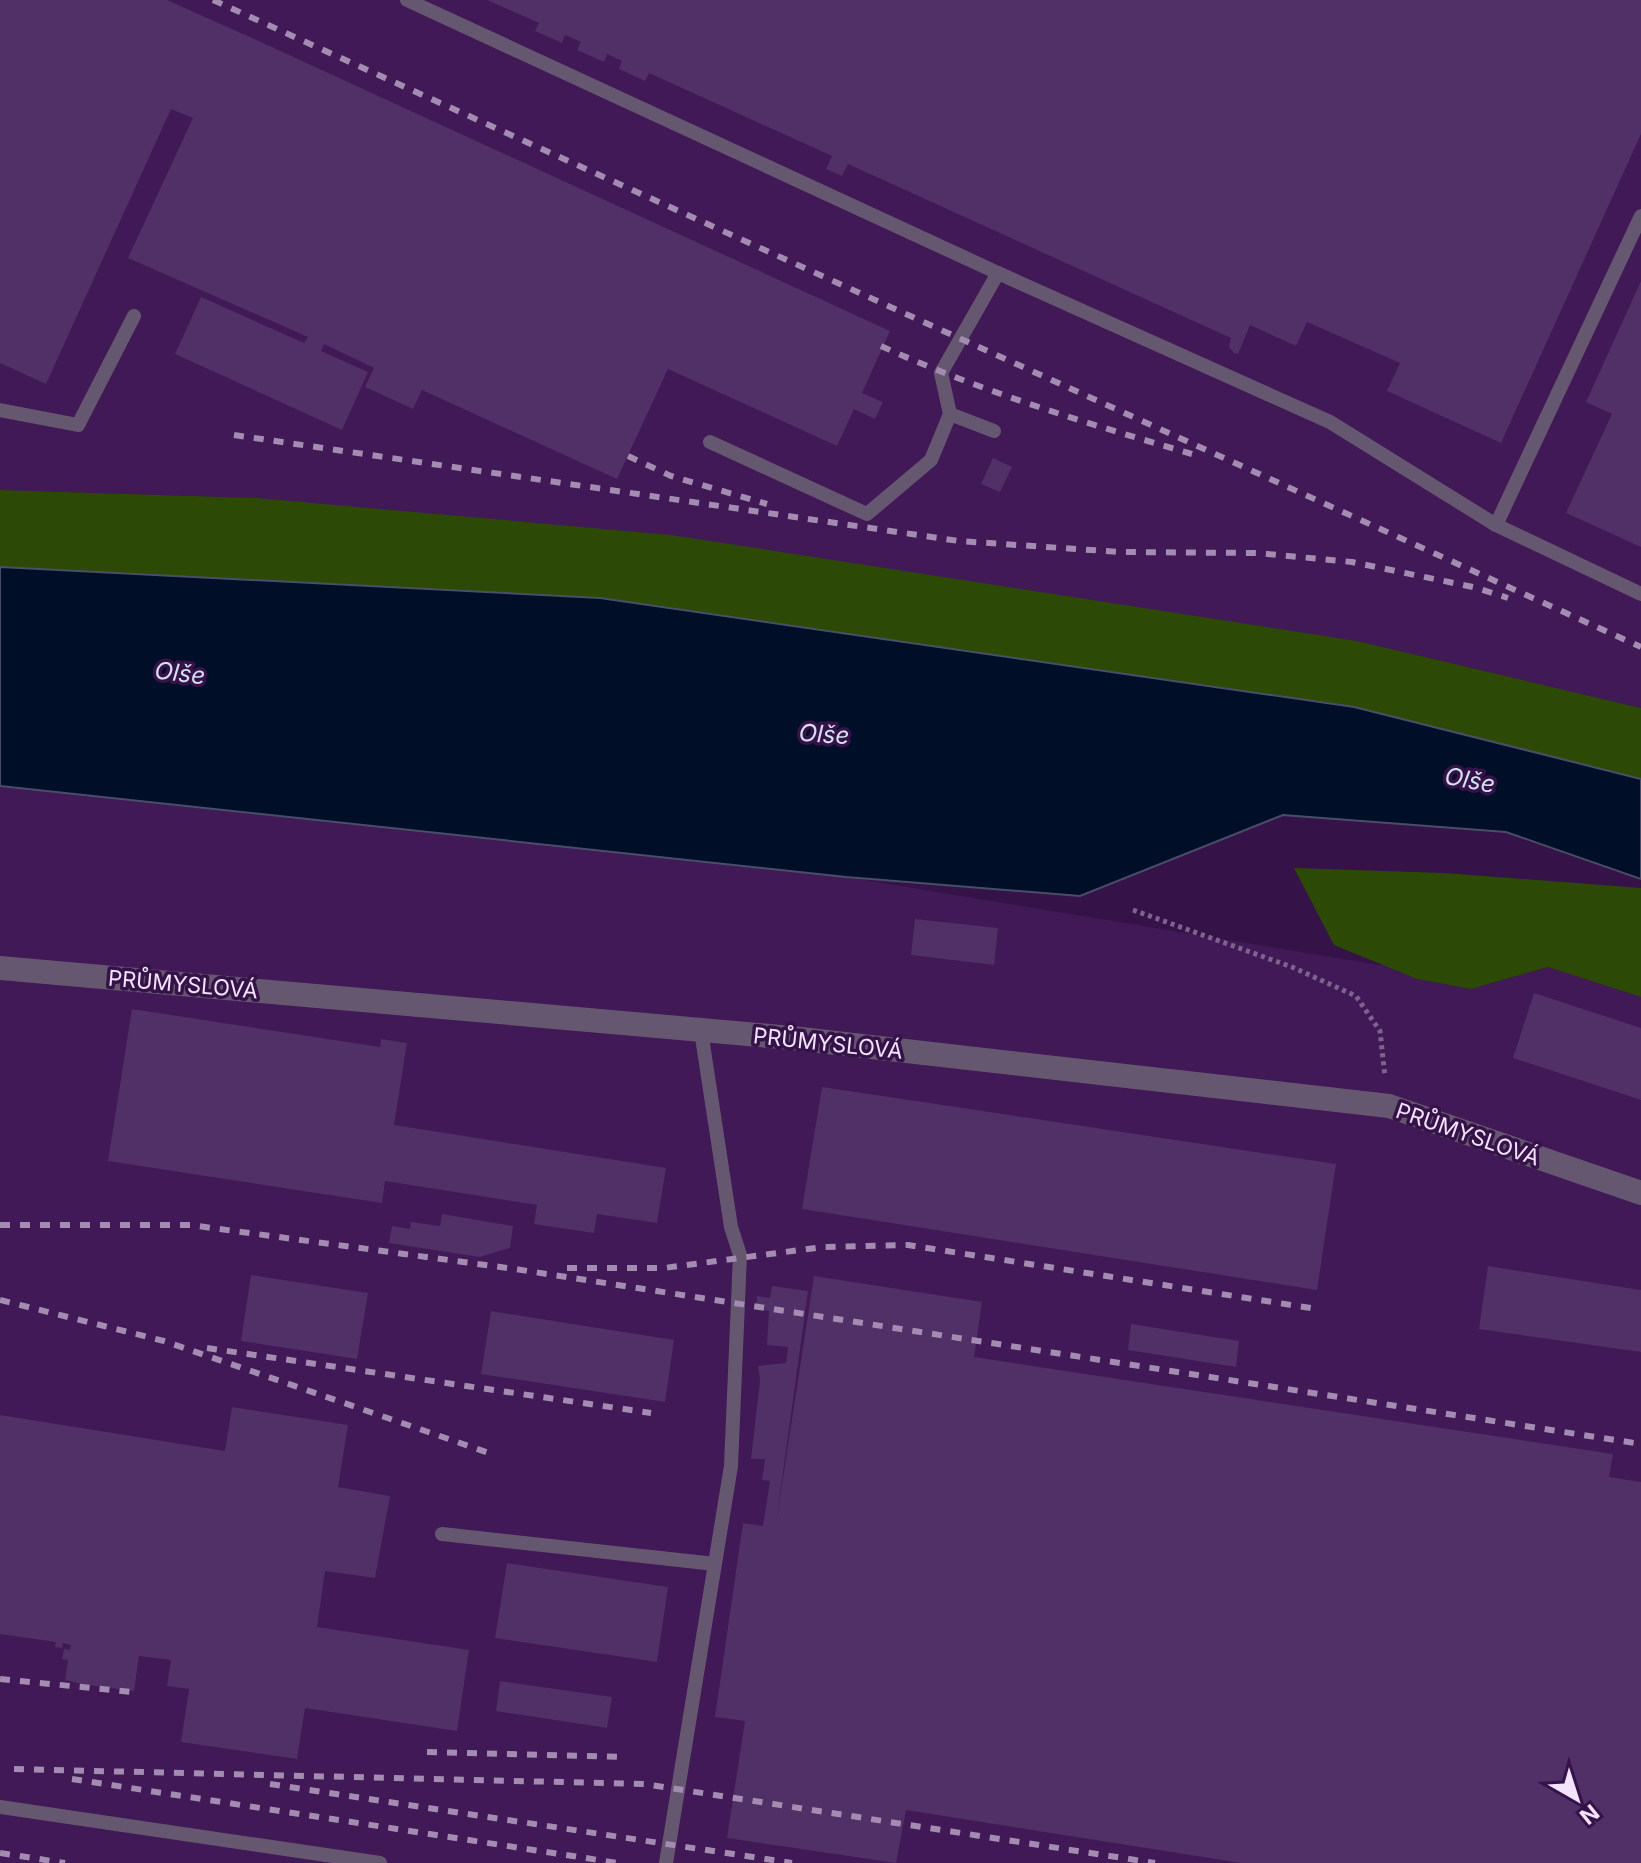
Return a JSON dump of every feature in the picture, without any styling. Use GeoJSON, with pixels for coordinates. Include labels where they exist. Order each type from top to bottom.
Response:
{"type":"FeatureCollection","features":[{"type":"Feature","properties":{"kind":"street","name":"PRŮMYSLOVÁ"},"geometry":{"type":"LineString","coordinates":[[0,968],[823,1042],[1389,1106],[1641,1193]]}},
{"type":"Feature","properties":{"kind":"lane"},"geometry":{"type":"LineString","coordinates":[[407,0],[998,273],[1330,422],[1496,525],[1641,594]]}},
{"type":"Feature","properties":{"kind":"lane"},"geometry":{"type":"LineString","coordinates":[[1496,525],[1641,216]]}},
{"type":"Feature","properties":{"kind":"lane"},"geometry":{"type":"LineString","coordinates":[[710,442],[867,514],[931,460],[950,414],[941,373],[998,273]]}},
{"type":"Feature","properties":{"kind":"lane"},"geometry":{"type":"LineString","coordinates":[[0,410],[78,425],[134,316]]}},
{"type":"Feature","properties":{"kind":"lane"},"geometry":{"type":"LineString","coordinates":[[950,414],[994,431]]}},
{"type":"Feature","properties":{"kind":"lane"},"geometry":{"type":"LineString","coordinates":[[666,1863],[731,1466],[740,1255],[731,1227],[701,1031]]}},
{"type":"Feature","properties":{"kind":"lane"},"geometry":{"type":"LineString","coordinates":[[442,1534],[715,1564]]}},
{"type":"Feature","properties":{"kind":"lane"},"geometry":{"type":"LineString","coordinates":[[0,1807],[380,1863]]}},
{"type":"Feature","properties":{"kind":"path"},"geometry":{"type":"LineString","coordinates":[[1133,910],[1292,967],[1356,996],[1380,1031],[1389,1106]]}},
{"type":"Feature","properties":{"kind":"shaded area"},"geometry":{"type":"Polygon","coordinates":[[[0,0],[1641,0],[1641,708],[1357,641],[257,498],[0,490],[0,0]]]}},
{"type":"Feature","properties":{"kind":"shaded area"},"geometry":{"type":"Polygon","coordinates":[[[0,786],[846,877],[1386,966],[1417,979],[1471,989],[1548,967],[1641,997],[1641,1863],[0,1863],[0,786]]]}},
{"type":"Feature","properties":{"kind":"green space"},"geometry":{"type":"Polygon","coordinates":[[[0,490],[257,498],[671,535],[1357,641],[1641,708],[1641,779],[1354,707],[600,598],[0,567],[0,490]]]}},
{"type":"Feature","properties":{"kind":"green space"},"geometry":{"type":"Polygon","coordinates":[[[1294,868],[1445,873],[1641,888],[1641,997],[1548,967],[1471,989],[1417,979],[1334,945],[1294,868]]]}},
{"type":"Feature","properties":{"kind":"water","name":"Olše"},"geometry":{"type":"Polygon","coordinates":[[[0,567],[600,598],[1354,707],[1641,779],[1641,879],[1506,832],[1283,815],[1080,896],[846,877],[0,786],[0,567]]]}},
{"type":"Feature","properties":{"kind":"building"},"geometry":{"type":"Polygon","coordinates":[[[0,0],[167,0],[263,43],[890,331],[862,393],[883,402],[875,419],[854,409],[837,446],[668,369],[617,479],[422,390],[413,409],[365,387],[374,368],[324,344],[321,351],[368,372],[342,430],[175,354],[201,297],[304,343],[308,337],[128,258],[193,118],[171,109],[46,384],[0,363],[0,0]]]}},
{"type":"Feature","properties":{"kind":"building"},"geometry":{"type":"Polygon","coordinates":[[[487,0],[1641,0],[1641,134],[1501,443],[1387,391],[1400,363],[1307,322],[1296,346],[1250,325],[1238,354],[1234,353],[1229,347],[1231,338],[848,164],[842,176],[826,169],[832,156],[649,73],[645,81],[619,69],[622,61],[607,54],[604,62],[577,50],[581,42],[565,35],[562,43],[535,31],[539,23],[487,0]]]}},
{"type":"Feature","properties":{"kind":"building"},"geometry":{"type":"Polygon","coordinates":[[[1641,281],[1641,547],[1566,513],[1612,414],[1586,402],[1641,281]]]}},
{"type":"Feature","properties":{"kind":"building"},"geometry":{"type":"Polygon","coordinates":[[[993,458],[1012,467],[1000,492],[981,484],[993,458]]]}},
{"type":"Feature","properties":{"kind":"building"},"geometry":{"type":"Polygon","coordinates":[[[915,919],[998,928],[994,965],[911,955],[915,919]]]}},
{"type":"Feature","properties":{"kind":"building"},"geometry":{"type":"Polygon","coordinates":[[[1534,993],[1641,1028],[1641,1100],[1513,1058],[1534,993]]]}},
{"type":"Feature","properties":{"kind":"building"},"geometry":{"type":"Polygon","coordinates":[[[132,1009],[380,1047],[381,1039],[407,1043],[394,1125],[666,1168],[657,1223],[597,1214],[594,1233],[534,1224],[537,1205],[385,1181],[382,1203],[108,1161],[132,1009]]]}},
{"type":"Feature","properties":{"kind":"building"},"geometry":{"type":"Polygon","coordinates":[[[822,1087],[1336,1164],[1317,1290],[802,1209],[822,1087]]]}},
{"type":"Feature","properties":{"kind":"building"},"geometry":{"type":"Polygon","coordinates":[[[442,1214],[513,1226],[510,1248],[479,1257],[389,1243],[392,1226],[410,1229],[411,1222],[440,1226],[442,1214]]]}},
{"type":"Feature","properties":{"kind":"building"},"geometry":{"type":"Polygon","coordinates":[[[1488,1266],[1641,1290],[1641,1352],[1479,1329],[1488,1266]]]}},
{"type":"Feature","properties":{"kind":"building"},"geometry":{"type":"Polygon","coordinates":[[[251,1275],[368,1293],[357,1359],[241,1341],[251,1275]]]}},
{"type":"Feature","properties":{"kind":"building"},"geometry":{"type":"Polygon","coordinates":[[[814,1276],[982,1302],[974,1357],[1613,1454],[1609,1477],[1641,1482],[1641,1863],[1241,1863],[906,1810],[896,1863],[727,1838],[745,1721],[715,1717],[743,1523],[763,1526],[770,1481],[762,1480],[765,1459],[751,1459],[760,1381],[758,1366],[786,1363],[788,1347],[767,1345],[769,1311],[756,1309],[757,1296],[770,1298],[772,1286],[808,1291],[776,1523],[814,1276]]]}},
{"type":"Feature","properties":{"kind":"building"},"geometry":{"type":"Polygon","coordinates":[[[491,1311],[674,1340],[665,1402],[481,1374],[491,1311]]]}},
{"type":"Feature","properties":{"kind":"building"},"geometry":{"type":"Polygon","coordinates":[[[1131,1324],[1239,1341],[1236,1367],[1128,1350],[1131,1324]]]}},
{"type":"Feature","properties":{"kind":"building"},"geometry":{"type":"Polygon","coordinates":[[[232,1407],[348,1425],[338,1487],[390,1496],[375,1578],[325,1571],[317,1627],[469,1650],[457,1731],[305,1708],[297,1759],[181,1742],[189,1689],[167,1686],[171,1660],[139,1656],[134,1691],[82,1684],[65,1680],[68,1660],[62,1659],[64,1649],[70,1650],[71,1645],[63,1643],[62,1648],[55,1647],[56,1642],[0,1634],[0,1415],[225,1451],[232,1407]]]}},
{"type":"Feature","properties":{"kind":"building"},"geometry":{"type":"Polygon","coordinates":[[[507,1563],[668,1587],[657,1662],[495,1638],[507,1563]]]}},
{"type":"Feature","properties":{"kind":"building"},"geometry":{"type":"Polygon","coordinates":[[[500,1681],[612,1697],[607,1728],[496,1711],[500,1681]]]}},
{"type":"Feature","properties":{"kind":"railway"},"geometry":{"type":"LineString","coordinates":[[213,0],[1641,647]]}},
{"type":"Feature","properties":{"kind":"railway"},"geometry":{"type":"LineString","coordinates":[[881,346],[996,392],[1192,454]]}},
{"type":"Feature","properties":{"kind":"railway"},"geometry":{"type":"LineString","coordinates":[[234,435],[959,541],[1120,552],[1257,553],[1352,562],[1473,587],[1508,598]]}},
{"type":"Feature","properties":{"kind":"railway"},"geometry":{"type":"LineString","coordinates":[[628,456],[671,476],[767,504]]}},
{"type":"Feature","properties":{"kind":"railway"},"geometry":{"type":"LineString","coordinates":[[0,1225],[190,1225],[515,1269],[1641,1444]]}},
{"type":"Feature","properties":{"kind":"railway"},"geometry":{"type":"LineString","coordinates":[[567,1268],[664,1268],[823,1247],[908,1245],[1317,1309]]}},
{"type":"Feature","properties":{"kind":"railway"},"geometry":{"type":"LineString","coordinates":[[0,1300],[164,1341],[492,1454]]}},
{"type":"Feature","properties":{"kind":"railway"},"geometry":{"type":"LineString","coordinates":[[207,1348],[651,1413]]}},
{"type":"Feature","properties":{"kind":"railway"},"geometry":{"type":"LineString","coordinates":[[0,1679],[132,1692]]}},
{"type":"Feature","properties":{"kind":"railway"},"geometry":{"type":"LineString","coordinates":[[427,1752],[624,1757]]}},
{"type":"Feature","properties":{"kind":"railway"},"geometry":{"type":"LineString","coordinates":[[14,1769],[644,1784],[1155,1863]]}},
{"type":"Feature","properties":{"kind":"railway"},"geometry":{"type":"LineString","coordinates":[[72,1779],[618,1863]]}},
{"type":"Feature","properties":{"kind":"railway"},"geometry":{"type":"LineString","coordinates":[[270,1784],[792,1863]]}},
{"type":"Feature","properties":{"kind":"railway"},"geometry":{"type":"LineString","coordinates":[[0,1853],[65,1863]]}}]}
